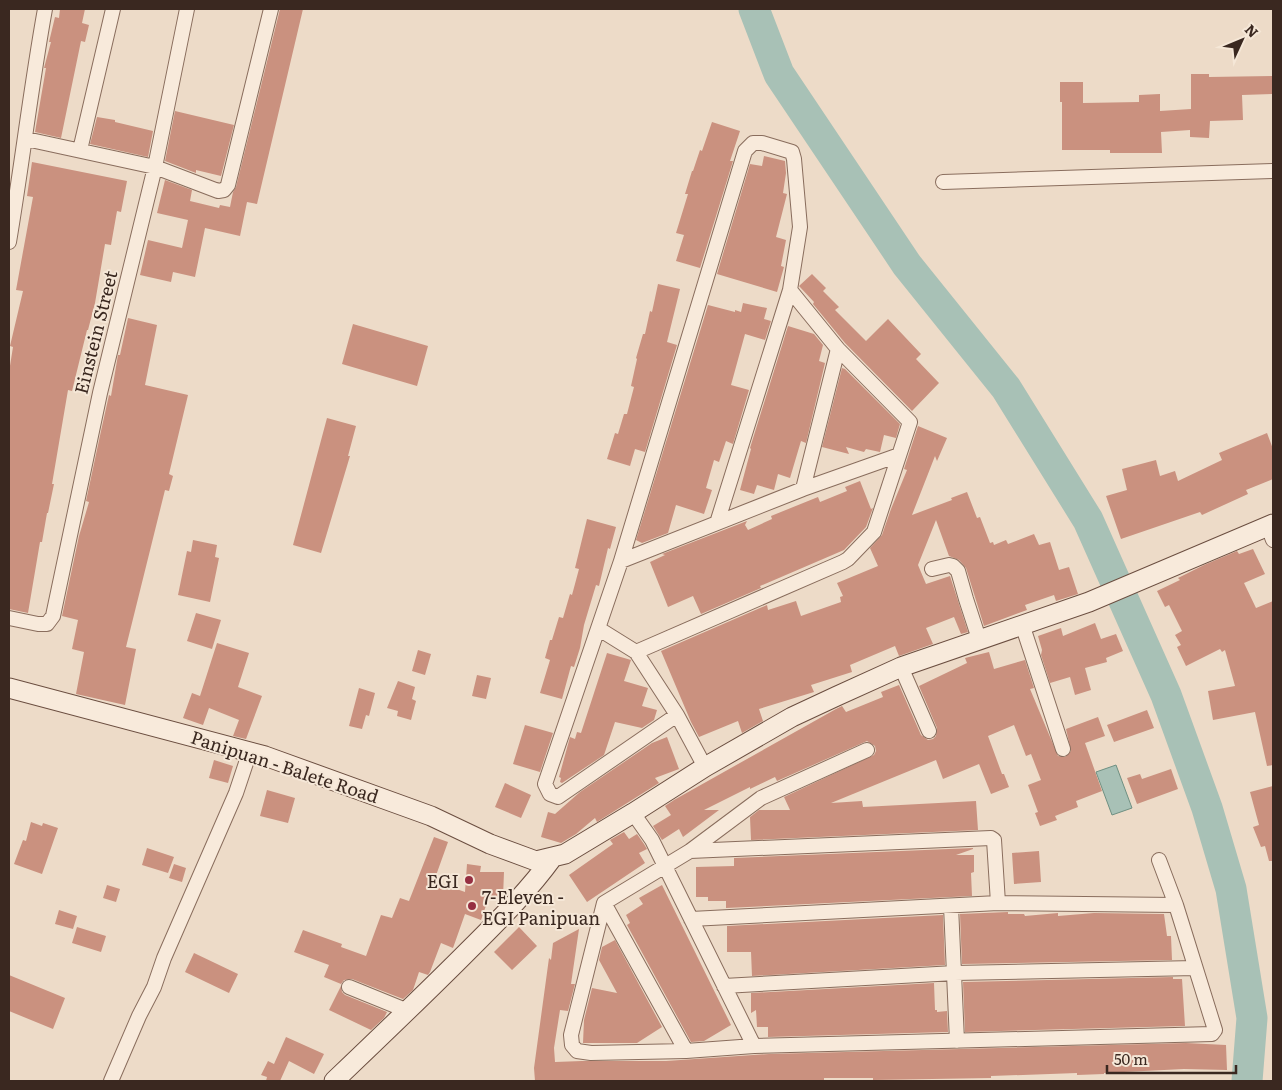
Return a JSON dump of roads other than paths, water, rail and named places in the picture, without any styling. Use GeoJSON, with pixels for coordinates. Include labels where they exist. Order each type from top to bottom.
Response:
{"type":"FeatureCollection","features":[{"type":"Feature","properties":{"kind":"main road"},"geometry":{"type":"LineString","coordinates":[[334,1081],[502,918],[553,858],[565,854],[705,767],[792,717],[902,666],[1089,602],[1132,583],[1271,530]]}},
{"type":"Feature","properties":{"kind":"main road","name":"Panipuan - Balete Road"},"geometry":{"type":"LineString","coordinates":[[9,688],[250,751],[431,816],[536,861],[553,858]]}},
{"type":"Feature","properties":{"kind":"street"},"geometry":{"type":"LineString","coordinates":[[9,242],[26,139],[33,74],[45,9]]}},
{"type":"Feature","properties":{"kind":"street"},"geometry":{"type":"LineString","coordinates":[[80,150],[113,9]]}},
{"type":"Feature","properties":{"kind":"street","name":"Einstein Street"},"geometry":{"type":"LineString","coordinates":[[9,618],[47,624],[53,616],[100,393],[155,166],[188,9]]}},
{"type":"Feature","properties":{"kind":"street"},"geometry":{"type":"LineString","coordinates":[[26,139],[155,166],[218,191],[224,190],[228,185],[271,9]]}},
{"type":"Feature","properties":{"kind":"street"},"geometry":{"type":"LineString","coordinates":[[677,715],[558,796],[550,794],[545,784],[621,562],[745,150],[752,143],[762,143],[792,152],[800,227],[790,290],[717,522]]}},
{"type":"Feature","properties":{"kind":"street"},"geometry":{"type":"LineString","coordinates":[[943,182],[1273,171]]}},
{"type":"Feature","properties":{"kind":"street"},"geometry":{"type":"LineString","coordinates":[[636,652],[848,559],[874,532],[910,422],[838,349],[790,290]]}},
{"type":"Feature","properties":{"kind":"street"},"geometry":{"type":"LineString","coordinates":[[803,489],[838,349]]}},
{"type":"Feature","properties":{"kind":"street"},"geometry":{"type":"LineString","coordinates":[[621,562],[717,522],[899,455]]}},
{"type":"Feature","properties":{"kind":"street"},"geometry":{"type":"LineString","coordinates":[[932,569],[948,565],[953,566],[958,572],[980,639]]}},
{"type":"Feature","properties":{"kind":"street"},"geometry":{"type":"LineString","coordinates":[[1022,624],[1063,750]]}},
{"type":"Feature","properties":{"kind":"street"},"geometry":{"type":"LineString","coordinates":[[599,628],[636,652],[677,715],[705,767]]}},
{"type":"Feature","properties":{"kind":"street"},"geometry":{"type":"LineString","coordinates":[[902,666],[929,731]]}},
{"type":"Feature","properties":{"kind":"street"},"geometry":{"type":"LineString","coordinates":[[867,750],[761,798],[690,851],[604,903],[571,1035],[572,1045],[577,1051],[583,1053],[686,1051],[754,1046],[1212,1034],[1216,1030],[1176,905],[1159,860]]}},
{"type":"Feature","properties":{"kind":"street"},"geometry":{"type":"LineString","coordinates":[[111,1081],[139,1016],[154,987],[164,958],[236,793],[250,751]]}},
{"type":"Feature","properties":{"kind":"street"},"geometry":{"type":"LineString","coordinates":[[633,813],[652,840],[754,1046]]}},
{"type":"Feature","properties":{"kind":"street"},"geometry":{"type":"LineString","coordinates":[[690,851],[991,838],[994,840],[998,903]]}},
{"type":"Feature","properties":{"kind":"street"},"geometry":{"type":"LineString","coordinates":[[604,903],[686,1051]]}},
{"type":"Feature","properties":{"kind":"street"},"geometry":{"type":"LineString","coordinates":[[691,919],[998,903],[1176,905]]}},
{"type":"Feature","properties":{"kind":"street"},"geometry":{"type":"LineString","coordinates":[[951,906],[957,1041]]}},
{"type":"Feature","properties":{"kind":"street"},"geometry":{"type":"LineString","coordinates":[[724,986],[955,973],[1195,968]]}},
{"type":"Feature","properties":{"kind":"street"},"geometry":{"type":"LineString","coordinates":[[348,986],[408,1011]]}},
{"type":"Feature","properties":{"kind":"waterway"},"geometry":{"type":"LineString","coordinates":[[754,9],[779,74],[907,265],[1006,388],[1088,520],[1166,695],[1207,808],[1231,889],[1252,1018],[1247,1081]]}},
{"type":"Feature","properties":{"kind":"place","name":"EGI"},"geometry":{"type":"Point","coordinates":[469,880]}},
{"type":"Feature","properties":{"kind":"place","name":"7-Eleven - EGI Panipuan"},"geometry":{"type":"Point","coordinates":[472,906]}}]}
